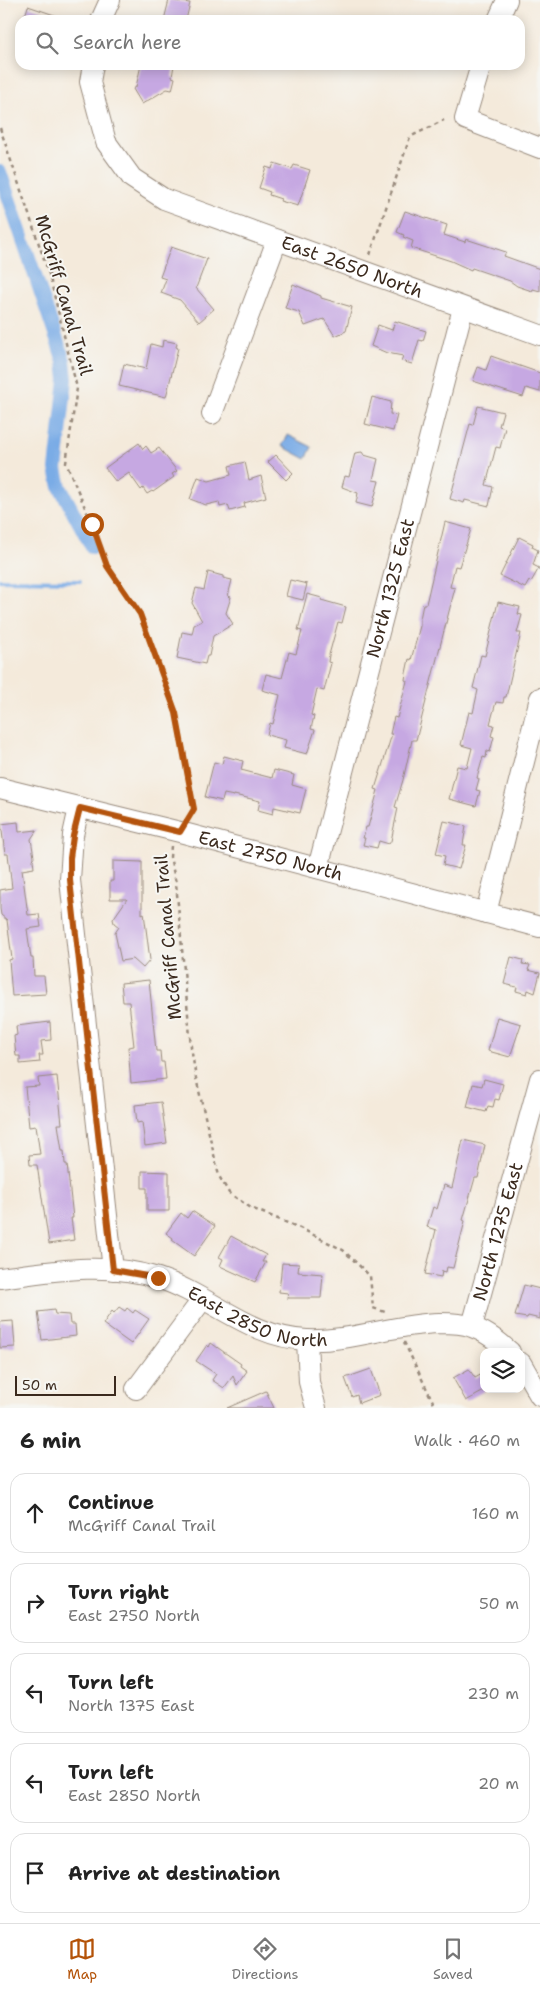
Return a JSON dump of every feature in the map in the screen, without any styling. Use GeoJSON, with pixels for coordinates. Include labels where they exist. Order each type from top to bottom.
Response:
{"type":"FeatureCollection","features":[{"type":"Feature","properties":{"kind":"street"},"geometry":{"type":"LineString","coordinates":[[103,15],[110,0]]}},
{"type":"Feature","properties":{"kind":"street"},"geometry":{"type":"LineString","coordinates":[[500,15],[507,0]]}},
{"type":"Feature","properties":{"kind":"street","name":"East 2650 North"},"geometry":{"type":"LineString","coordinates":[[92,70],[90,82],[106,142],[132,178],[164,199],[540,335]]}},
{"type":"Feature","properties":{"kind":"street"},"geometry":{"type":"LineString","coordinates":[[480,70],[465,119],[540,148]]}},
{"type":"Feature","properties":{"kind":"street"},"geometry":{"type":"LineString","coordinates":[[212,414],[277,240]]}},
{"type":"Feature","properties":{"kind":"street","name":"North 1325 East"},"geometry":{"type":"LineString","coordinates":[[318,868],[463,308]]}},
{"type":"Feature","properties":{"kind":"street"},"geometry":{"type":"LineString","coordinates":[[486,913],[540,698]]}},
{"type":"Feature","properties":{"kind":"street","name":"East 2750 North"},"geometry":{"type":"LineString","coordinates":[[0,788],[180,832],[540,927]]}},
{"type":"Feature","properties":{"kind":"street"},"geometry":{"type":"LineString","coordinates":[[80,808],[73,836],[70,880],[113,1270]]}},
{"type":"Feature","properties":{"kind":"street","name":"North 1275 East"},"geometry":{"type":"LineString","coordinates":[[472,1326],[540,1079]]}},
{"type":"Feature","properties":{"kind":"street","name":"East 2850 North"},"geometry":{"type":"LineString","coordinates":[[0,1278],[95,1268],[113,1270],[158,1278],[178,1286],[243,1323],[285,1338],[307,1340],[332,1339],[416,1324],[447,1323],[472,1326],[494,1338],[505,1348]]}},
{"type":"Feature","properties":{"kind":"street"},"geometry":{"type":"LineString","coordinates":[[136,1389],[202,1300]]}},
{"type":"Feature","properties":{"kind":"street"},"geometry":{"type":"LineString","coordinates":[[307,1340],[309,1382],[316,1408]]}},
{"type":"Feature","properties":{"kind":"street"},"geometry":{"type":"LineString","coordinates":[[525,1370],[540,1396]]}},
{"type":"Feature","properties":{"kind":"path"},"geometry":{"type":"LineString","coordinates":[[370,255],[410,137],[444,120]]}},
{"type":"Feature","properties":{"kind":"path","name":"McGriff Canal Trail"},"geometry":{"type":"LineString","coordinates":[[0,128],[49,274],[77,388],[66,463],[92,524],[107,566],[140,614],[176,713],[194,809],[172,846],[170,857],[176,883],[188,1022],[196,1078],[219,1176],[229,1193],[251,1208],[300,1228],[343,1250],[370,1276],[373,1308],[387,1312],[436,1408]]}},
{"type":"Feature","properties":{"kind":"water"},"geometry":{"type":"Polygon","coordinates":[[[288,435],[312,447],[306,459],[282,446],[288,435]]]}},
{"type":"Feature","properties":{"kind":"building"},"geometry":{"type":"Polygon","coordinates":[[[169,0],[190,3],[187,15],[165,15],[169,0]]]}},
{"type":"Feature","properties":{"kind":"building"},"geometry":{"type":"Polygon","coordinates":[[[28,6],[54,15],[25,15],[28,6]]]}},
{"type":"Feature","properties":{"kind":"building"},"geometry":{"type":"Polygon","coordinates":[[[140,70],[173,70],[172,77],[175,78],[172,90],[167,89],[142,104],[133,89],[136,87],[140,70]]]}},
{"type":"Feature","properties":{"kind":"building"},"geometry":{"type":"Polygon","coordinates":[[[274,163],[292,169],[294,165],[310,170],[298,206],[280,201],[281,199],[269,195],[270,192],[259,188],[266,167],[272,169],[274,163]]]}},
{"type":"Feature","properties":{"kind":"building"},"geometry":{"type":"Polygon","coordinates":[[[405,211],[447,225],[444,235],[465,242],[466,239],[506,252],[504,256],[540,269],[540,291],[533,289],[532,291],[517,286],[510,281],[472,268],[471,270],[451,261],[411,248],[413,241],[397,232],[405,211]]]}},
{"type":"Feature","properties":{"kind":"building"},"geometry":{"type":"Polygon","coordinates":[[[171,247],[207,259],[196,288],[214,309],[199,322],[180,300],[161,293],[166,279],[160,277],[171,247]]]}},
{"type":"Feature","properties":{"kind":"building"},"geometry":{"type":"Polygon","coordinates":[[[293,284],[321,296],[321,298],[352,307],[346,331],[335,336],[324,319],[305,326],[299,312],[285,308],[293,284]]]}},
{"type":"Feature","properties":{"kind":"building"},"geometry":{"type":"Polygon","coordinates":[[[395,321],[426,331],[423,341],[419,340],[412,364],[401,361],[403,356],[387,353],[371,346],[378,325],[392,330],[395,321]]]}},
{"type":"Feature","properties":{"kind":"building"},"geometry":{"type":"Polygon","coordinates":[[[163,340],[177,343],[176,347],[178,348],[166,397],[119,386],[124,364],[146,369],[151,344],[162,347],[163,340]]]}},
{"type":"Feature","properties":{"kind":"building"},"geometry":{"type":"Polygon","coordinates":[[[491,356],[540,373],[540,392],[526,388],[523,397],[473,381],[478,367],[486,370],[491,356]]]}},
{"type":"Feature","properties":{"kind":"building"},"geometry":{"type":"Polygon","coordinates":[[[372,397],[391,402],[390,414],[397,415],[393,431],[365,424],[372,397]]]}},
{"type":"Feature","properties":{"kind":"building"},"geometry":{"type":"Polygon","coordinates":[[[478,406],[503,412],[499,426],[505,428],[500,448],[496,447],[486,485],[493,487],[489,506],[465,500],[464,503],[450,499],[470,424],[473,425],[478,406]]]}},
{"type":"Feature","properties":{"kind":"building"},"geometry":{"type":"Polygon","coordinates":[[[139,443],[143,449],[146,446],[151,453],[159,448],[177,471],[172,474],[174,477],[153,492],[147,494],[143,488],[141,490],[129,473],[116,482],[105,468],[139,443]]]}},
{"type":"Feature","properties":{"kind":"building"},"geometry":{"type":"Polygon","coordinates":[[[362,452],[364,455],[378,459],[373,480],[379,481],[372,507],[356,503],[358,493],[342,487],[345,476],[349,477],[355,453],[362,452]]]}},
{"type":"Feature","properties":{"kind":"building"},"geometry":{"type":"Polygon","coordinates":[[[276,455],[293,473],[286,480],[268,462],[276,455]]]}},
{"type":"Feature","properties":{"kind":"building"},"geometry":{"type":"Polygon","coordinates":[[[245,462],[249,480],[261,476],[266,497],[244,503],[245,507],[230,511],[228,505],[220,507],[219,502],[206,505],[190,499],[198,477],[209,481],[231,475],[229,466],[245,462]]]}},
{"type":"Feature","properties":{"kind":"building"},"geometry":{"type":"Polygon","coordinates":[[[445,522],[471,529],[459,567],[455,566],[450,587],[455,588],[416,740],[412,740],[395,807],[398,808],[391,841],[389,844],[379,841],[377,848],[363,845],[366,827],[368,827],[378,790],[375,789],[392,734],[390,734],[394,717],[397,718],[407,681],[405,680],[409,659],[411,660],[420,626],[423,604],[426,604],[445,522]]]}},
{"type":"Feature","properties":{"kind":"building"},"geometry":{"type":"Polygon","coordinates":[[[519,537],[533,544],[532,547],[538,550],[533,565],[539,568],[525,588],[500,576],[519,537]]]}},
{"type":"Feature","properties":{"kind":"building"},"geometry":{"type":"Polygon","coordinates":[[[208,572],[232,580],[228,596],[231,597],[226,613],[233,624],[213,636],[209,656],[207,656],[205,664],[177,658],[182,632],[192,634],[194,625],[202,621],[192,603],[196,588],[204,590],[208,572]]]}},
{"type":"Feature","properties":{"kind":"building"},"geometry":{"type":"Polygon","coordinates":[[[290,580],[307,584],[303,600],[286,596],[290,580]]]}},
{"type":"Feature","properties":{"kind":"building"},"geometry":{"type":"Polygon","coordinates":[[[307,594],[346,607],[342,623],[338,622],[329,655],[328,662],[331,663],[324,691],[317,689],[311,715],[314,716],[311,729],[315,730],[307,754],[284,748],[286,740],[267,735],[270,723],[273,724],[280,695],[262,690],[266,674],[282,678],[289,652],[296,654],[302,631],[298,630],[307,594]]]}},
{"type":"Feature","properties":{"kind":"building"},"geometry":{"type":"Polygon","coordinates":[[[498,602],[520,607],[518,614],[522,615],[517,633],[521,633],[506,697],[504,697],[503,703],[496,702],[490,724],[494,725],[491,736],[494,737],[490,752],[487,751],[486,758],[483,757],[477,778],[479,779],[476,790],[480,791],[476,806],[449,799],[457,766],[467,768],[472,748],[461,745],[469,712],[473,713],[478,690],[473,688],[481,655],[485,656],[498,602]]]}},
{"type":"Feature","properties":{"kind":"building"},"geometry":{"type":"Polygon","coordinates":[[[224,756],[243,761],[241,770],[272,778],[274,770],[294,775],[292,785],[306,789],[300,813],[274,807],[273,814],[258,810],[260,801],[234,795],[224,794],[222,801],[205,797],[214,762],[222,764],[224,756]]]}},
{"type":"Feature","properties":{"kind":"building"},"geometry":{"type":"Polygon","coordinates":[[[444,821],[466,826],[463,845],[466,845],[459,869],[443,865],[445,856],[436,854],[444,821]]]}},
{"type":"Feature","properties":{"kind":"building"},"geometry":{"type":"Polygon","coordinates":[[[18,822],[19,832],[37,830],[31,839],[34,868],[22,870],[28,915],[39,914],[41,927],[27,929],[31,958],[33,958],[34,976],[44,976],[46,994],[12,996],[9,960],[12,959],[7,920],[1,915],[0,890],[12,888],[8,854],[5,854],[1,824],[18,822]]]}},
{"type":"Feature","properties":{"kind":"building"},"geometry":{"type":"Polygon","coordinates":[[[113,861],[142,862],[142,914],[144,913],[150,960],[143,968],[133,959],[121,961],[115,933],[119,927],[114,923],[113,919],[127,899],[110,899],[110,881],[113,881],[113,861]]]}},
{"type":"Feature","properties":{"kind":"building"},"geometry":{"type":"Polygon","coordinates":[[[511,957],[523,960],[522,964],[530,965],[528,970],[540,973],[535,993],[528,990],[527,994],[516,991],[517,987],[504,984],[511,957]]]}},
{"type":"Feature","properties":{"kind":"building"},"geometry":{"type":"Polygon","coordinates":[[[149,980],[156,1051],[160,1051],[161,1062],[164,1062],[166,1079],[131,1083],[128,1047],[134,1046],[129,1002],[123,1002],[121,983],[149,980]]]}},
{"type":"Feature","properties":{"kind":"building"},"geometry":{"type":"Polygon","coordinates":[[[497,1017],[521,1024],[510,1057],[488,1051],[497,1017]]]}},
{"type":"Feature","properties":{"kind":"building"},"geometry":{"type":"Polygon","coordinates":[[[50,1022],[51,1040],[41,1041],[43,1055],[39,1055],[40,1062],[20,1064],[20,1056],[16,1056],[14,1036],[17,1035],[16,1026],[50,1022]]]}},
{"type":"Feature","properties":{"kind":"building"},"geometry":{"type":"Polygon","coordinates":[[[57,1076],[62,1124],[58,1124],[62,1151],[64,1151],[65,1164],[67,1164],[74,1240],[49,1244],[37,1165],[30,1165],[29,1155],[40,1154],[36,1126],[29,1127],[25,1087],[39,1086],[38,1078],[57,1076]]]}},
{"type":"Feature","properties":{"kind":"building"},"geometry":{"type":"Polygon","coordinates":[[[484,1079],[503,1084],[499,1100],[495,1099],[493,1107],[488,1106],[486,1112],[467,1107],[473,1084],[482,1086],[484,1079]]]}},
{"type":"Feature","properties":{"kind":"building"},"geometry":{"type":"Polygon","coordinates":[[[161,1102],[167,1143],[145,1146],[142,1122],[137,1123],[135,1105],[161,1102]]]}},
{"type":"Feature","properties":{"kind":"building"},"geometry":{"type":"Polygon","coordinates":[[[463,1140],[485,1145],[478,1178],[475,1178],[463,1220],[465,1221],[453,1268],[447,1267],[446,1272],[442,1271],[441,1277],[425,1274],[436,1230],[427,1227],[433,1207],[437,1209],[444,1185],[452,1188],[463,1140]]]}},
{"type":"Feature","properties":{"kind":"building"},"geometry":{"type":"Polygon","coordinates":[[[142,1171],[169,1172],[169,1211],[147,1211],[147,1188],[142,1188],[142,1171]]]}},
{"type":"Feature","properties":{"kind":"building"},"geometry":{"type":"Polygon","coordinates":[[[192,1211],[215,1226],[194,1256],[172,1240],[173,1238],[166,1233],[181,1213],[187,1218],[192,1211]]]}},
{"type":"Feature","properties":{"kind":"building"},"geometry":{"type":"Polygon","coordinates":[[[231,1236],[266,1255],[262,1262],[266,1262],[255,1282],[220,1266],[223,1259],[219,1257],[231,1236]]]}},
{"type":"Feature","properties":{"kind":"building"},"geometry":{"type":"Polygon","coordinates":[[[282,1263],[299,1264],[298,1272],[323,1274],[321,1298],[287,1298],[288,1293],[279,1292],[282,1263]]]}},
{"type":"Feature","properties":{"kind":"building"},"geometry":{"type":"Polygon","coordinates":[[[524,1285],[540,1289],[540,1319],[528,1316],[527,1318],[515,1316],[524,1285]]]}},
{"type":"Feature","properties":{"kind":"building"},"geometry":{"type":"Polygon","coordinates":[[[119,1307],[125,1311],[127,1308],[133,1313],[135,1310],[149,1319],[131,1344],[103,1324],[112,1311],[114,1313],[119,1307]]]}},
{"type":"Feature","properties":{"kind":"building"},"geometry":{"type":"Polygon","coordinates":[[[54,1310],[55,1314],[69,1315],[70,1324],[75,1324],[76,1336],[42,1340],[38,1312],[54,1310]]]}},
{"type":"Feature","properties":{"kind":"building"},"geometry":{"type":"Polygon","coordinates":[[[13,1321],[15,1347],[0,1348],[0,1322],[13,1321]]]}},
{"type":"Feature","properties":{"kind":"building"},"geometry":{"type":"Polygon","coordinates":[[[211,1343],[241,1364],[240,1366],[247,1371],[237,1385],[233,1376],[224,1388],[212,1380],[216,1374],[196,1361],[207,1345],[209,1347],[211,1343]]]}},
{"type":"Feature","properties":{"kind":"building"},"geometry":{"type":"Polygon","coordinates":[[[371,1369],[380,1395],[359,1403],[357,1395],[352,1397],[345,1378],[371,1369]]]}},
{"type":"Feature","properties":{"kind":"building"},"geometry":{"type":"Polygon","coordinates":[[[469,1369],[475,1378],[480,1375],[480,1393],[466,1401],[453,1378],[469,1369]]]}},
{"type":"Feature","properties":{"kind":"building"},"geometry":{"type":"Polygon","coordinates":[[[266,1391],[274,1408],[227,1408],[266,1391]]]}},
{"type":"Feature","properties":{"kind":"waterway"},"geometry":{"type":"LineString","coordinates":[[0,172],[64,361],[66,379],[56,469],[60,487],[92,547]]}},
{"type":"Feature","properties":{"kind":"waterway"},"geometry":{"type":"LineString","coordinates":[[0,580],[80,581]]}},
{"type":"Feature","properties":{"kind":"route"},"geometry":{"type":"LineString","coordinates":[[92,524],[107,566],[140,614],[176,713],[194,809],[180,832],[80,808],[70,858],[70,880],[113,1270],[158,1278]]}}]}
